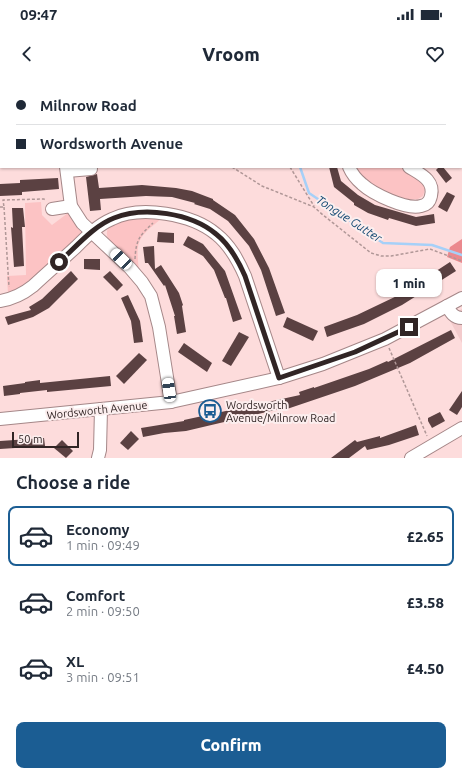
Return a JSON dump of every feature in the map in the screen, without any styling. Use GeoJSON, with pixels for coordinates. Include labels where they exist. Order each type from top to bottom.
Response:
{"type":"FeatureCollection","features":[{"type":"Feature","properties":{"kind":"street"},"geometry":{"type":"LineString","coordinates":[[350,168],[353,175],[362,185],[378,195],[410,206],[421,206],[428,203],[431,197],[432,189],[430,183],[423,176],[411,168]]}},
{"type":"Feature","properties":{"kind":"street"},"geometry":{"type":"LineString","coordinates":[[91,169],[67,169],[71,206],[82,223],[136,275],[150,296],[155,311],[171,402]]}},
{"type":"Feature","properties":{"kind":"street"},"geometry":{"type":"LineString","coordinates":[[52,209],[71,206]]}},
{"type":"Feature","properties":{"kind":"street"},"geometry":{"type":"LineString","coordinates":[[5,300],[23,293],[33,286],[92,232],[113,218],[128,213],[147,212],[183,217],[216,233],[228,245],[238,261],[245,276],[279,378]]}},
{"type":"Feature","properties":{"kind":"street","name":"Wordsworth Avenue"},"geometry":{"type":"LineString","coordinates":[[0,419],[171,402],[279,378],[323,364],[385,339],[462,298]]}},
{"type":"Feature","properties":{"kind":"street"},"geometry":{"type":"LineString","coordinates":[[447,306],[451,314],[457,318],[462,318]]}},
{"type":"Feature","properties":{"kind":"street"},"geometry":{"type":"LineString","coordinates":[[98,458],[100,450],[101,409]]}},
{"type":"Feature","properties":{"kind":"street"},"geometry":{"type":"LineString","coordinates":[[411,458],[462,428]]}},
{"type":"Feature","properties":{"kind":"path"},"geometry":{"type":"LineString","coordinates":[[234,168],[262,186],[314,207]]}},
{"type":"Feature","properties":{"kind":"path"},"geometry":{"type":"LineString","coordinates":[[291,168],[314,207],[323,216],[371,253],[381,256],[391,256],[430,249],[462,261]]}},
{"type":"Feature","properties":{"kind":"path"},"geometry":{"type":"LineString","coordinates":[[5,300],[3,200],[44,199],[52,209]]}},
{"type":"Feature","properties":{"kind":"path"},"geometry":{"type":"LineString","coordinates":[[136,275],[136,244],[140,236],[164,214]]}},
{"type":"Feature","properties":{"kind":"path"},"geometry":{"type":"LineString","coordinates":[[385,339],[431,445]]}},
{"type":"Feature","properties":{"kind":"shaded area"},"geometry":{"type":"Polygon","coordinates":[[[355,168],[403,168],[424,182],[425,189],[423,196],[418,199],[409,200],[393,196],[369,183],[355,168]]]}},
{"type":"Feature","properties":{"kind":"shaded area"},"geometry":{"type":"Polygon","coordinates":[[[41,202],[42,215],[52,225],[68,213],[83,232],[31,283],[8,295],[7,276],[26,275],[25,203],[41,202]]]}},
{"type":"Feature","properties":{"kind":"shaded area"},"geometry":{"type":"Polygon","coordinates":[[[133,218],[162,218],[148,230],[140,240],[138,245],[139,270],[113,245],[107,237],[107,232],[111,224],[120,220],[133,218]]]}},
{"type":"Feature","properties":{"kind":"shaded area"},"geometry":{"type":"Polygon","coordinates":[[[462,239],[462,263],[447,257],[450,247],[462,239]]]}},
{"type":"Feature","properties":{"kind":"shaded area"},"geometry":{"type":"Polygon","coordinates":[[[462,309],[462,343],[448,317],[462,309]]]}},
{"type":"Feature","properties":{"kind":"building"},"geometry":{"type":"Polygon","coordinates":[[[329,168],[337,168],[341,181],[358,195],[375,205],[416,217],[434,214],[435,223],[416,226],[389,218],[388,220],[368,213],[354,205],[354,203],[334,187],[329,168]]]}},
{"type":"Feature","properties":{"kind":"building"},"geometry":{"type":"Polygon","coordinates":[[[438,168],[444,168],[452,178],[446,183],[436,170],[438,168]]]}},
{"type":"Feature","properties":{"kind":"building"},"geometry":{"type":"Polygon","coordinates":[[[97,174],[99,188],[142,185],[192,191],[213,199],[235,215],[254,239],[269,268],[285,313],[276,316],[261,270],[249,246],[228,221],[210,209],[194,204],[195,203],[172,197],[146,196],[100,199],[101,210],[90,211],[86,177],[97,174]]]}},
{"type":"Feature","properties":{"kind":"building"},"geometry":{"type":"Polygon","coordinates":[[[58,178],[59,189],[22,192],[22,195],[0,196],[0,184],[20,183],[20,180],[58,178]]]}},
{"type":"Feature","properties":{"kind":"building"},"geometry":{"type":"Polygon","coordinates":[[[447,192],[455,196],[447,212],[438,207],[447,192]]]}},
{"type":"Feature","properties":{"kind":"building"},"geometry":{"type":"Polygon","coordinates":[[[12,208],[23,208],[25,227],[22,227],[24,266],[14,267],[11,227],[13,228],[12,208]]]}},
{"type":"Feature","properties":{"kind":"building"},"geometry":{"type":"Polygon","coordinates":[[[158,232],[174,233],[174,243],[157,242],[158,232]]]}},
{"type":"Feature","properties":{"kind":"building"},"geometry":{"type":"Polygon","coordinates":[[[188,236],[203,244],[225,271],[242,319],[233,322],[226,298],[214,270],[203,256],[183,245],[188,236]]]}},
{"type":"Feature","properties":{"kind":"building"},"geometry":{"type":"Polygon","coordinates":[[[154,246],[155,269],[161,265],[179,293],[183,305],[186,332],[177,334],[175,316],[165,285],[164,286],[148,263],[145,263],[143,247],[154,246]]]}},
{"type":"Feature","properties":{"kind":"building"},"geometry":{"type":"Polygon","coordinates":[[[84,259],[100,259],[100,270],[84,269],[84,259]]]}},
{"type":"Feature","properties":{"kind":"building"},"geometry":{"type":"Polygon","coordinates":[[[450,262],[456,271],[402,305],[364,324],[327,337],[324,327],[357,315],[401,294],[450,262]]]}},
{"type":"Feature","properties":{"kind":"building"},"geometry":{"type":"Polygon","coordinates":[[[71,271],[78,279],[49,308],[33,317],[8,325],[5,317],[31,310],[29,307],[42,299],[71,271]]]}},
{"type":"Feature","properties":{"kind":"building"},"geometry":{"type":"Polygon","coordinates":[[[110,271],[123,285],[117,291],[103,277],[110,271]]]}},
{"type":"Feature","properties":{"kind":"building"},"geometry":{"type":"Polygon","coordinates":[[[128,295],[140,321],[143,342],[134,343],[131,321],[121,298],[128,295]]]}},
{"type":"Feature","properties":{"kind":"building"},"geometry":{"type":"Polygon","coordinates":[[[287,317],[318,331],[313,341],[283,327],[287,317]]]}},
{"type":"Feature","properties":{"kind":"building"},"geometry":{"type":"Polygon","coordinates":[[[451,330],[455,338],[410,363],[355,386],[287,409],[279,409],[186,431],[143,437],[141,428],[184,421],[300,395],[299,392],[369,369],[387,361],[388,362],[451,330]]]}},
{"type":"Feature","properties":{"kind":"building"},"geometry":{"type":"Polygon","coordinates":[[[239,332],[249,337],[231,366],[222,361],[239,332]]]}},
{"type":"Feature","properties":{"kind":"building"},"geometry":{"type":"Polygon","coordinates":[[[184,343],[212,363],[207,372],[178,352],[184,343]]]}},
{"type":"Feature","properties":{"kind":"building"},"geometry":{"type":"Polygon","coordinates":[[[139,353],[147,360],[124,384],[116,376],[139,353]]]}},
{"type":"Feature","properties":{"kind":"building"},"geometry":{"type":"Polygon","coordinates":[[[110,376],[111,386],[47,392],[47,390],[4,396],[3,386],[40,380],[40,383],[110,376]]]}},
{"type":"Feature","properties":{"kind":"building"},"geometry":{"type":"Polygon","coordinates":[[[462,391],[462,407],[457,415],[449,410],[462,391]]]}},
{"type":"Feature","properties":{"kind":"building"},"geometry":{"type":"Polygon","coordinates":[[[440,412],[445,421],[432,428],[428,418],[440,412]]]}},
{"type":"Feature","properties":{"kind":"building"},"geometry":{"type":"Polygon","coordinates":[[[416,425],[419,435],[389,445],[367,450],[365,446],[349,458],[331,458],[355,440],[357,442],[380,436],[380,438],[416,425]]]}},
{"type":"Feature","properties":{"kind":"building"},"geometry":{"type":"Polygon","coordinates":[[[131,431],[139,439],[128,450],[120,443],[131,431]]]}},
{"type":"Feature","properties":{"kind":"building"},"geometry":{"type":"Polygon","coordinates":[[[44,438],[45,446],[0,449],[0,441],[44,438]]]}},
{"type":"Feature","properties":{"kind":"building"},"geometry":{"type":"Polygon","coordinates":[[[62,440],[73,451],[66,458],[54,448],[62,440]]]}},
{"type":"Feature","properties":{"kind":"waterway","name":"Tongue Gutter"},"geometry":{"type":"LineString","coordinates":[[300,168],[309,193],[383,243],[432,245],[462,255]]}},
{"type":"Feature","properties":{"kind":"place","name":"Wordsworth Avenue/Milnrow Road"},"geometry":{"type":"Point","coordinates":[210,411]}},
{"type":"Feature","properties":{"kind":"route"},"geometry":{"type":"LineString","coordinates":[[59,262],[102,224],[113,218],[128,213],[147,212],[166,214],[183,217],[200,224],[216,233],[228,245],[238,261],[245,276],[279,378],[355,352],[409,327]]}}]}
